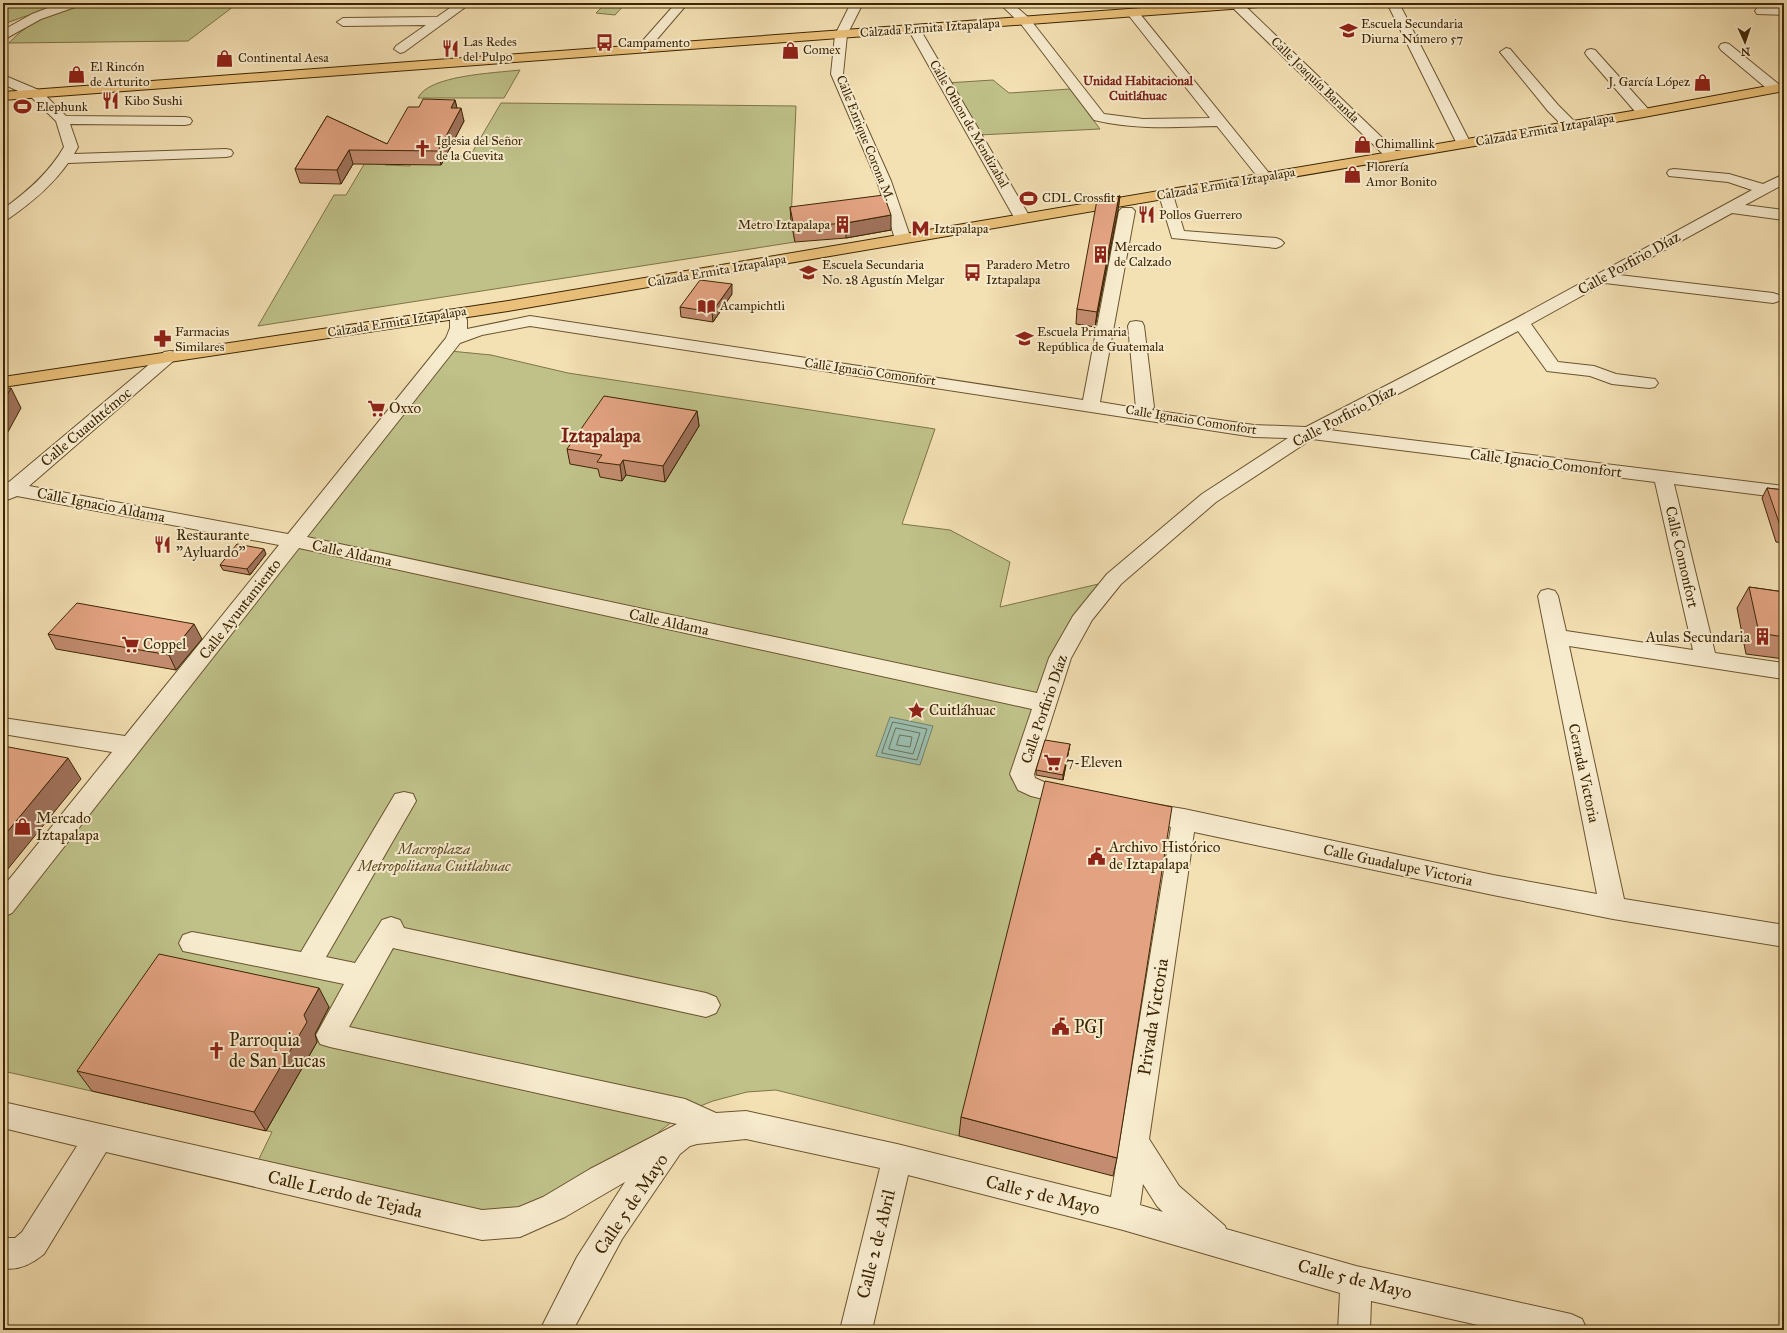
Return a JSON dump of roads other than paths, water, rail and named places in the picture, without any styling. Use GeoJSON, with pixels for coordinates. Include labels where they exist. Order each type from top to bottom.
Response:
{"type":"FeatureCollection","features":[{"type":"Feature","properties":{"kind":"main road","name":"Calzada Ermita Iztapalapa"},"geometry":{"type":"LineString","coordinates":[[3,96],[841,35],[1209,5],[1258,3]]}},
{"type":"Feature","properties":{"kind":"main road","name":"Calzada Ermita Iztapalapa"},"geometry":{"type":"LineString","coordinates":[[3,382],[508,306],[1644,114],[1780,88]]}},
{"type":"Feature","properties":{"kind":"street"},"geometry":{"type":"LineString","coordinates":[[3,36],[27,20],[52,9],[74,3]]}},
{"type":"Feature","properties":{"kind":"street"},"geometry":{"type":"LineString","coordinates":[[400,49],[465,3]]}},
{"type":"Feature","properties":{"kind":"street"},"geometry":{"type":"LineString","coordinates":[[642,49],[682,3]]}},
{"type":"Feature","properties":{"kind":"street"},"geometry":{"type":"LineString","coordinates":[[841,35],[857,3]]}},
{"type":"Feature","properties":{"kind":"street"},"geometry":{"type":"LineString","coordinates":[[1005,3],[1026,21],[1099,117],[1109,120],[1145,122],[1219,122]]}},
{"type":"Feature","properties":{"kind":"street"},"geometry":{"type":"LineString","coordinates":[[1393,3],[1464,144]]}},
{"type":"Feature","properties":{"kind":"street","name":"Calle Joaquín Baranda"},"geometry":{"type":"LineString","coordinates":[[1237,5],[1393,156]]}},
{"type":"Feature","properties":{"kind":"street"},"geometry":{"type":"LineString","coordinates":[[1761,11],[1784,11]]}},
{"type":"Feature","properties":{"kind":"street"},"geometry":{"type":"LineString","coordinates":[[1132,12],[1219,122],[1266,178]]}},
{"type":"Feature","properties":{"kind":"street"},"geometry":{"type":"LineString","coordinates":[[343,22],[439,21]]}},
{"type":"Feature","properties":{"kind":"street","name":"Calle Othon de Mendizabal"},"geometry":{"type":"LineString","coordinates":[[914,29],[1023,219]]}},
{"type":"Feature","properties":{"kind":"street","name":"Calle Enrique Corona M."},"geometry":{"type":"LineString","coordinates":[[841,35],[837,74],[884,181],[903,239]]}},
{"type":"Feature","properties":{"kind":"street"},"geometry":{"type":"LineString","coordinates":[[1725,47],[1780,88]]}},
{"type":"Feature","properties":{"kind":"street"},"geometry":{"type":"LineString","coordinates":[[1506,52],[1571,126]]}},
{"type":"Feature","properties":{"kind":"street"},"geometry":{"type":"LineString","coordinates":[[1591,53],[1644,114]]}},
{"type":"Feature","properties":{"kind":"street"},"geometry":{"type":"LineString","coordinates":[[3,79],[36,94],[62,120],[71,147],[65,159],[46,182],[3,216]]}},
{"type":"Feature","properties":{"kind":"street"},"geometry":{"type":"LineString","coordinates":[[62,120],[184,121]]}},
{"type":"Feature","properties":{"kind":"street"},"geometry":{"type":"LineString","coordinates":[[65,159],[226,153]]}},
{"type":"Feature","properties":{"kind":"street"},"geometry":{"type":"LineString","coordinates":[[1674,173],[1729,178],[1765,189]]}},
{"type":"Feature","properties":{"kind":"street","name":"Calle Porfirio Díaz"},"geometry":{"type":"LineString","coordinates":[[1092,801],[1039,790],[1026,784],[1022,774],[1060,658],[1084,616],[1114,579],[1209,498],[1259,464],[1309,433],[1521,323],[1784,178]]}},
{"type":"Feature","properties":{"kind":"street"},"geometry":{"type":"LineString","coordinates":[[1166,194],[1177,235],[1276,243]]}},
{"type":"Feature","properties":{"kind":"street"},"geometry":{"type":"LineString","coordinates":[[1732,208],[1784,215]]}},
{"type":"Feature","properties":{"kind":"street"},"geometry":{"type":"LineString","coordinates":[[1092,401],[1127,211]]}},
{"type":"Feature","properties":{"kind":"street"},"geometry":{"type":"LineString","coordinates":[[1175,224],[1215,226]]}},
{"type":"Feature","properties":{"kind":"street"},"geometry":{"type":"LineString","coordinates":[[1602,278],[1773,298]]}},
{"type":"Feature","properties":{"kind":"street","name":"Calle Ignacio Comonfort"},"geometry":{"type":"LineString","coordinates":[[508,306],[551,316],[1092,401],[1254,431],[1309,433],[1784,492]]}},
{"type":"Feature","properties":{"kind":"street","name":"Calle Ayuntamiento"},"geometry":{"type":"LineString","coordinates":[[3,906],[132,746],[454,339],[460,323],[458,317],[447,314]]}},
{"type":"Feature","properties":{"kind":"street","name":"Calle Ignacio Comonfort"},"geometry":{"type":"LineString","coordinates":[[454,339],[479,331],[530,321],[1092,401],[1145,407],[1266,425],[1276,431]]}},
{"type":"Feature","properties":{"kind":"street"},"geometry":{"type":"LineString","coordinates":[[1521,323],[1553,367],[1594,371],[1612,379],[1649,383]]}},
{"type":"Feature","properties":{"kind":"street"},"geometry":{"type":"LineString","coordinates":[[1136,326],[1145,407]]}},
{"type":"Feature","properties":{"kind":"street","name":"Calle Cuauhtémoc"},"geometry":{"type":"LineString","coordinates":[[7,491],[170,356]]}},
{"type":"Feature","properties":{"kind":"street","name":"Calle Comonfort"},"geometry":{"type":"LineString","coordinates":[[1663,477],[1706,660]]}},
{"type":"Feature","properties":{"kind":"street","name":"Calle Ignacio Aldama"},"geometry":{"type":"LineString","coordinates":[[7,491],[293,541]]}},
{"type":"Feature","properties":{"kind":"street","name":"Calle Aldama"},"geometry":{"type":"LineString","coordinates":[[293,541],[1044,703]]}},
{"type":"Feature","properties":{"kind":"street"},"geometry":{"type":"LineString","coordinates":[[1548,596],[1556,637],[1784,671]]}},
{"type":"Feature","properties":{"kind":"street","name":"Cerrada Victoria"},"geometry":{"type":"LineString","coordinates":[[1556,637],[1613,908]]}},
{"type":"Feature","properties":{"kind":"street"},"geometry":{"type":"LineString","coordinates":[[3,726],[132,746]]}},
{"type":"Feature","properties":{"kind":"street"},"geometry":{"type":"LineString","coordinates":[[308,965],[404,801]]}},
{"type":"Feature","properties":{"kind":"street","name":"Calle Guadalupe Victoria"},"geometry":{"type":"LineString","coordinates":[[1123,807],[1464,879],[1613,908],[1784,936]]}},
{"type":"Feature","properties":{"kind":"street","name":"Privada Victoria"},"geometry":{"type":"LineString","coordinates":[[1122,1215],[1184,819]]}},
{"type":"Feature","properties":{"kind":"street"},"geometry":{"type":"LineString","coordinates":[[706,1005],[388,932],[330,1035],[685,1112],[715,1128]]}},
{"type":"Feature","properties":{"kind":"street"},"geometry":{"type":"LineString","coordinates":[[192,943],[362,976]]}},
{"type":"Feature","properties":{"kind":"street","name":"Calle Lerdo de Tejada"},"geometry":{"type":"LineString","coordinates":[[3,1115],[482,1225],[520,1222],[554,1207],[601,1179],[673,1141]]}},
{"type":"Feature","properties":{"kind":"street","name":"Calle 5 de Mayo"},"geometry":{"type":"LineString","coordinates":[[556,1330],[582,1278],[635,1191],[673,1141],[691,1132],[732,1125],[746,1125],[897,1158],[1122,1215],[1356,1282],[1571,1330]]}},
{"type":"Feature","properties":{"kind":"street"},"geometry":{"type":"LineString","coordinates":[[3,1253],[11,1255],[23,1253],[33,1244],[98,1138]]}},
{"type":"Feature","properties":{"kind":"street"},"geometry":{"type":"LineString","coordinates":[[1134,1140],[1150,1169],[1168,1196],[1194,1221],[1221,1243]]}},
{"type":"Feature","properties":{"kind":"street","name":"Calle 2 de Abril"},"geometry":{"type":"LineString","coordinates":[[856,1330],[897,1158]]}},
{"type":"Feature","properties":{"kind":"street"},"geometry":{"type":"LineString","coordinates":[[1354,1330],[1356,1282]]}},
{"type":"Feature","properties":{"kind":"water"},"geometry":{"type":"Polygon","coordinates":[[[890,717],[933,726],[920,765],[876,756],[890,717]]]}},
{"type":"Feature","properties":{"kind":"place","name":"Escuela Secundaria Diurna Número 57"},"geometry":{"type":"Point","coordinates":[1348,31]}},
{"type":"Feature","properties":{"kind":"place","name":"Campamento"},"geometry":{"type":"Point","coordinates":[605,43]}},
{"type":"Feature","properties":{"kind":"place","name":"Las Redes del Pulpo"},"geometry":{"type":"Point","coordinates":[450,49]}},
{"type":"Feature","properties":{"kind":"place","name":"Comex"},"geometry":{"type":"Point","coordinates":[790,50]}},
{"type":"Feature","properties":{"kind":"place","name":"Continental Aesa"},"geometry":{"type":"Point","coordinates":[225,58]}},
{"type":"Feature","properties":{"kind":"place","name":"El Rincón de Arturito"},"geometry":{"type":"Point","coordinates":[77,74]}},
{"type":"Feature","properties":{"kind":"place","name":"J. García López"},"geometry":{"type":"Point","coordinates":[1703,82]}},
{"type":"Feature","properties":{"kind":"place","name":"Kibo Sushi"},"geometry":{"type":"Point","coordinates":[111,101]}},
{"type":"Feature","properties":{"kind":"place","name":"Elephunk"},"geometry":{"type":"Point","coordinates":[23,107]}},
{"type":"Feature","properties":{"kind":"place","name":"Chimallink"},"geometry":{"type":"Point","coordinates":[1362,144]}},
{"type":"Feature","properties":{"kind":"place","name":"Iglesia del Señor de la Cuevita"},"geometry":{"type":"Point","coordinates":[423,148]}},
{"type":"Feature","properties":{"kind":"place","name":"Florería Amor Bonito"},"geometry":{"type":"Point","coordinates":[1353,174]}},
{"type":"Feature","properties":{"kind":"place","name":"CDL Crossfit"},"geometry":{"type":"Point","coordinates":[1029,198]}},
{"type":"Feature","properties":{"kind":"place","name":"Pollos Guerrero"},"geometry":{"type":"Point","coordinates":[1146,215]}},
{"type":"Feature","properties":{"kind":"place","name":"Metro Iztapalapa"},"geometry":{"type":"Point","coordinates":[843,225]}},
{"type":"Feature","properties":{"kind":"place","name":"Iztapalapa"},"geometry":{"type":"Point","coordinates":[921,229]}},
{"type":"Feature","properties":{"kind":"place","name":"Mercado de Calzado"},"geometry":{"type":"Point","coordinates":[1101,254]}},
{"type":"Feature","properties":{"kind":"place","name":"Escuela Secundaria No. 28 Agustín Melgar"},"geometry":{"type":"Point","coordinates":[809,272]}},
{"type":"Feature","properties":{"kind":"place","name":"Paradero Metro Iztapalapa"},"geometry":{"type":"Point","coordinates":[973,272]}},
{"type":"Feature","properties":{"kind":"place","name":"Acampichtli"},"geometry":{"type":"Point","coordinates":[707,306]}},
{"type":"Feature","properties":{"kind":"place","name":"Farmacias Similares"},"geometry":{"type":"Point","coordinates":[162,339]}},
{"type":"Feature","properties":{"kind":"place","name":"Escuela Primaria República de Guatemala"},"geometry":{"type":"Point","coordinates":[1024,339]}},
{"type":"Feature","properties":{"kind":"place","name":"Oxxo"},"geometry":{"type":"Point","coordinates":[376,408]}},
{"type":"Feature","properties":{"kind":"place","name":"Restaurante \"Ayluardo\""},"geometry":{"type":"Point","coordinates":[163,544]}},
{"type":"Feature","properties":{"kind":"place","name":"Aulas Secundaria"},"geometry":{"type":"Point","coordinates":[1763,637]}},
{"type":"Feature","properties":{"kind":"place","name":"Coppel"},"geometry":{"type":"Point","coordinates":[130,644]}},
{"type":"Feature","properties":{"kind":"place","name":"Cuitláhuac"},"geometry":{"type":"Point","coordinates":[916,710]}},
{"type":"Feature","properties":{"kind":"place","name":"7-Eleven"},"geometry":{"type":"Point","coordinates":[1053,762]}},
{"type":"Feature","properties":{"kind":"place","name":"Mercado Iztapalapa"},"geometry":{"type":"Point","coordinates":[23,827]}},
{"type":"Feature","properties":{"kind":"place","name":"Archivo Histórico de Iztapalapa"},"geometry":{"type":"Point","coordinates":[1096,856]}},
{"type":"Feature","properties":{"kind":"place","name":"PGJ"},"geometry":{"type":"Point","coordinates":[1061,1027]}},
{"type":"Feature","properties":{"kind":"place","name":"Parroquia de San Lucas"},"geometry":{"type":"Point","coordinates":[216,1050]}},
{"type":"Feature","properties":{"kind":"district","name":"Unidad Habitacional Cuitláhuac"},"geometry":{"type":"Point","coordinates":[1138,88]}},
{"type":"Feature","properties":{"kind":"district","name":"Iztapalapa"},"geometry":{"type":"Point","coordinates":[601,435]}},
{"type":"Feature","properties":{"kind":"park label","name":"Macroplaza Metropolitana Cuitlahuac"},"geometry":{"type":"Point","coordinates":[434,858]}}]}
